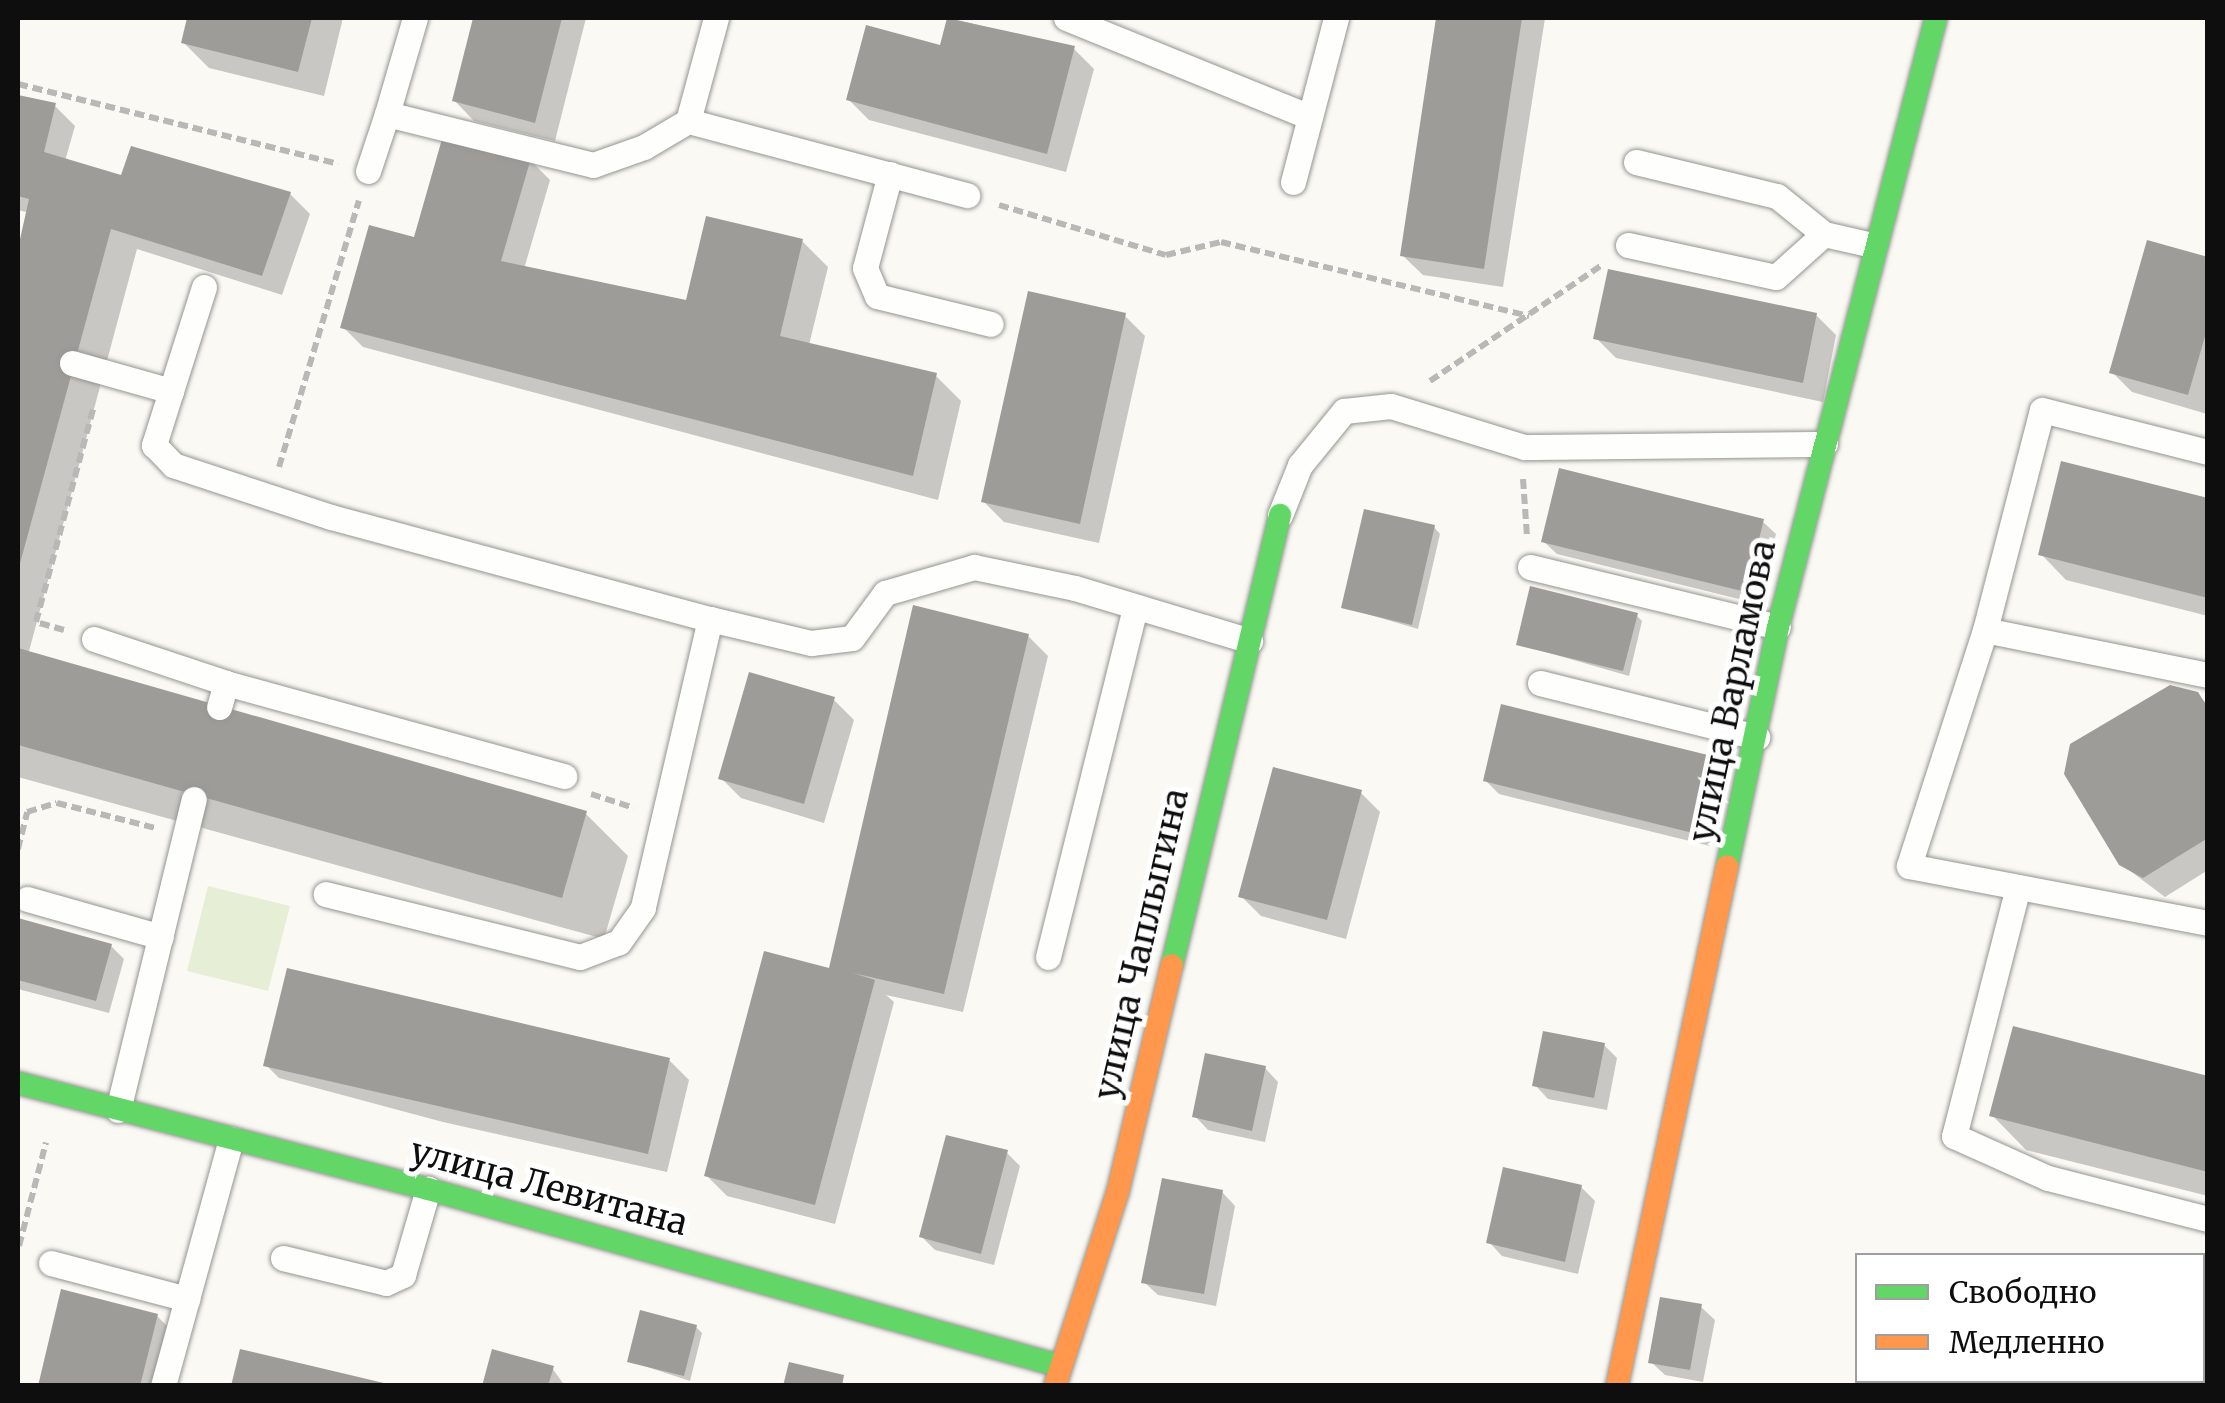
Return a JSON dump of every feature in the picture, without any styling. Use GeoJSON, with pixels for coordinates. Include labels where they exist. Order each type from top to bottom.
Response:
{"type":"FeatureCollection","features":[{"type":"Feature","properties":{"kind":"street","name":"улица Варламова"},"geometry":{"type":"LineString","coordinates":[[1617,1386],[1778,628],[1872,245],[1936,18]]}},
{"type":"Feature","properties":{"kind":"street","name":"улица Чаплыгина"},"geometry":{"type":"LineString","coordinates":[[1058,1376],[1118,1190],[1280,515]]}},
{"type":"Feature","properties":{"kind":"street","name":"улица Левитана"},"geometry":{"type":"LineString","coordinates":[[18,1084],[428,1189],[1058,1376]]}},
{"type":"Feature","properties":{"kind":"lane"},"geometry":{"type":"LineString","coordinates":[[368,171],[415,18]]}},
{"type":"Feature","properties":{"kind":"lane"},"geometry":{"type":"LineString","coordinates":[[387,114],[593,165],[644,147],[688,121],[716,18]]}},
{"type":"Feature","properties":{"kind":"lane"},"geometry":{"type":"LineString","coordinates":[[1066,18],[1310,118]]}},
{"type":"Feature","properties":{"kind":"lane"},"geometry":{"type":"LineString","coordinates":[[1292,182],[1336,18]]}},
{"type":"Feature","properties":{"kind":"lane"},"geometry":{"type":"LineString","coordinates":[[688,121],[966,195]]}},
{"type":"Feature","properties":{"kind":"lane"},"geometry":{"type":"LineString","coordinates":[[1636,162],[1777,196],[1824,234],[1872,245]]}},
{"type":"Feature","properties":{"kind":"lane"},"geometry":{"type":"LineString","coordinates":[[890,174],[865,268],[877,296],[991,324]]}},
{"type":"Feature","properties":{"kind":"lane"},"geometry":{"type":"LineString","coordinates":[[1621,251],[1776,277],[1824,234]]}},
{"type":"Feature","properties":{"kind":"lane"},"geometry":{"type":"LineString","coordinates":[[204,287],[154,445],[173,465],[270,497],[710,619],[811,643],[852,638],[885,592],[974,567],[1135,606],[1250,641]]}},
{"type":"Feature","properties":{"kind":"lane"},"geometry":{"type":"LineString","coordinates":[[72,362],[171,391]]}},
{"type":"Feature","properties":{"kind":"lane"},"geometry":{"type":"LineString","coordinates":[[1280,515],[1318,436],[1344,411],[1391,406],[1524,446],[1825,444]]}},
{"type":"Feature","properties":{"kind":"lane"},"geometry":{"type":"LineString","coordinates":[[2208,452],[2042,410],[1985,630],[1909,866],[2208,923]]}},
{"type":"Feature","properties":{"kind":"lane"},"geometry":{"type":"LineString","coordinates":[[1530,568],[1778,628]]}},
{"type":"Feature","properties":{"kind":"lane"},"geometry":{"type":"LineString","coordinates":[[1048,957],[1135,606]]}},
{"type":"Feature","properties":{"kind":"lane"},"geometry":{"type":"LineString","coordinates":[[326,894],[580,956],[620,942],[643,908],[710,619]]}},
{"type":"Feature","properties":{"kind":"lane"},"geometry":{"type":"LineString","coordinates":[[1985,630],[2208,675]]}},
{"type":"Feature","properties":{"kind":"lane"},"geometry":{"type":"LineString","coordinates":[[94,639],[222,695],[564,776]]}},
{"type":"Feature","properties":{"kind":"lane"},"geometry":{"type":"LineString","coordinates":[[1540,682],[1757,737]]}},
{"type":"Feature","properties":{"kind":"lane"},"geometry":{"type":"LineString","coordinates":[[118,1110],[194,799]]}},
{"type":"Feature","properties":{"kind":"lane"},"geometry":{"type":"LineString","coordinates":[[2018,887],[1954,1136],[2048,1178],[2208,1219]]}},
{"type":"Feature","properties":{"kind":"lane"},"geometry":{"type":"LineString","coordinates":[[27,899],[160,937]]}},
{"type":"Feature","properties":{"kind":"lane"},"geometry":{"type":"LineString","coordinates":[[164,1386],[231,1138]]}},
{"type":"Feature","properties":{"kind":"lane"},"geometry":{"type":"LineString","coordinates":[[283,1258],[386,1284],[404,1275],[428,1189]]}},
{"type":"Feature","properties":{"kind":"lane"},"geometry":{"type":"LineString","coordinates":[[51,1263],[187,1298]]}},
{"type":"Feature","properties":{"kind":"path"},"geometry":{"type":"LineString","coordinates":[[18,84],[368,171],[270,497]]}},
{"type":"Feature","properties":{"kind":"path"},"geometry":{"type":"LineString","coordinates":[[966,195],[1166,255],[1222,242],[1530,316]]}},
{"type":"Feature","properties":{"kind":"path"},"geometry":{"type":"LineString","coordinates":[[1391,406],[1530,316],[1621,251]]}},
{"type":"Feature","properties":{"kind":"path"},"geometry":{"type":"LineString","coordinates":[[36,622],[103,372]]}},
{"type":"Feature","properties":{"kind":"path"},"geometry":{"type":"LineString","coordinates":[[1524,446],[1530,568]]}},
{"type":"Feature","properties":{"kind":"path"},"geometry":{"type":"LineString","coordinates":[[593,784],[590,797],[630,808]]}},
{"type":"Feature","properties":{"kind":"path"},"geometry":{"type":"LineString","coordinates":[[18,848],[27,812],[57,803],[185,836]]}},
{"type":"Feature","properties":{"kind":"path"},"geometry":{"type":"LineString","coordinates":[[18,1252],[58,1094]]}},
{"type":"Feature","properties":{"kind":"green space"},"geometry":{"type":"Polygon","coordinates":[[[208,886],[290,906],[268,991],[187,971],[208,886]]]}},
{"type":"Feature","properties":{"kind":"building"},"geometry":{"type":"Polygon","coordinates":[[[187,18],[312,18],[298,72],[181,43],[187,18]]]}},
{"type":"Feature","properties":{"kind":"building"},"geometry":{"type":"Polygon","coordinates":[[[473,18],[562,18],[535,123],[452,101],[473,18]]]}},
{"type":"Feature","properties":{"kind":"building"},"geometry":{"type":"Polygon","coordinates":[[[947,18],[1075,46],[1047,154],[846,100],[866,25],[940,45],[947,18]]]}},
{"type":"Feature","properties":{"kind":"building"},"geometry":{"type":"Polygon","coordinates":[[[1436,18],[1522,18],[1484,269],[1400,256],[1436,18]]]}},
{"type":"Feature","properties":{"kind":"building"},"geometry":{"type":"Polygon","coordinates":[[[18,95],[56,103],[44,152],[121,175],[131,146],[291,192],[262,276],[111,229],[19,567],[18,248],[29,199],[18,196],[18,95]]]}},
{"type":"Feature","properties":{"kind":"building"},"geometry":{"type":"Polygon","coordinates":[[[444,132],[531,158],[501,261],[686,300],[706,216],[803,239],[780,336],[937,373],[913,476],[340,328],[369,225],[414,237],[444,132]]]}},
{"type":"Feature","properties":{"kind":"building"},"geometry":{"type":"Polygon","coordinates":[[[2147,240],[2208,257],[2208,326],[2188,395],[2109,373],[2147,240]]]}},
{"type":"Feature","properties":{"kind":"building"},"geometry":{"type":"Polygon","coordinates":[[[1608,269],[1817,313],[1803,383],[1593,339],[1608,269]]]}},
{"type":"Feature","properties":{"kind":"building"},"geometry":{"type":"Polygon","coordinates":[[[1028,291],[1126,313],[1080,524],[981,502],[1028,291]]]}},
{"type":"Feature","properties":{"kind":"building"},"geometry":{"type":"Polygon","coordinates":[[[2061,461],[2208,498],[2208,598],[2038,555],[2061,461]]]}},
{"type":"Feature","properties":{"kind":"building"},"geometry":{"type":"Polygon","coordinates":[[[1559,468],[1764,519],[1746,592],[1541,542],[1559,468]]]}},
{"type":"Feature","properties":{"kind":"building"},"geometry":{"type":"Polygon","coordinates":[[[1364,509],[1435,525],[1412,625],[1341,608],[1364,509]]]}},
{"type":"Feature","properties":{"kind":"building"},"geometry":{"type":"Polygon","coordinates":[[[1530,586],[1638,613],[1623,671],[1516,645],[1530,586]]]}},
{"type":"Feature","properties":{"kind":"building"},"geometry":{"type":"Polygon","coordinates":[[[913,605],[1029,634],[944,994],[853,973],[875,980],[815,1205],[704,1176],[764,951],[829,968],[913,605]]]}},
{"type":"Feature","properties":{"kind":"building"},"geometry":{"type":"Polygon","coordinates":[[[18,648],[587,811],[562,898],[18,745],[18,648]]]}},
{"type":"Feature","properties":{"kind":"building"},"geometry":{"type":"Polygon","coordinates":[[[749,672],[835,697],[804,804],[718,779],[749,672]]]}},
{"type":"Feature","properties":{"kind":"building"},"geometry":{"type":"Polygon","coordinates":[[[2170,685],[2198,692],[2208,708],[2208,838],[2143,878],[2119,865],[2064,774],[2070,744],[2170,685]]]}},
{"type":"Feature","properties":{"kind":"building"},"geometry":{"type":"Polygon","coordinates":[[[1501,704],[1716,757],[1697,834],[1483,781],[1501,704]]]}},
{"type":"Feature","properties":{"kind":"building"},"geometry":{"type":"Polygon","coordinates":[[[1273,767],[1362,790],[1327,920],[1238,897],[1273,767]]]}},
{"type":"Feature","properties":{"kind":"building"},"geometry":{"type":"Polygon","coordinates":[[[18,918],[112,944],[96,1001],[18,980],[18,918]]]}},
{"type":"Feature","properties":{"kind":"building"},"geometry":{"type":"Polygon","coordinates":[[[287,968],[670,1058],[648,1154],[263,1066],[287,968]]]}},
{"type":"Feature","properties":{"kind":"building"},"geometry":{"type":"Polygon","coordinates":[[[2013,1026],[2208,1076],[2208,1172],[1989,1116],[2013,1026]]]}},
{"type":"Feature","properties":{"kind":"building"},"geometry":{"type":"Polygon","coordinates":[[[1543,1031],[1605,1043],[1594,1098],[1532,1086],[1543,1031]]]}},
{"type":"Feature","properties":{"kind":"building"},"geometry":{"type":"Polygon","coordinates":[[[1205,1053],[1266,1066],[1252,1131],[1192,1117],[1205,1053]]]}},
{"type":"Feature","properties":{"kind":"building"},"geometry":{"type":"Polygon","coordinates":[[[946,1135],[1008,1150],[981,1254],[919,1237],[946,1135]]]}},
{"type":"Feature","properties":{"kind":"building"},"geometry":{"type":"Polygon","coordinates":[[[1503,1167],[1582,1185],[1565,1262],[1486,1243],[1503,1167]]]}},
{"type":"Feature","properties":{"kind":"building"},"geometry":{"type":"Polygon","coordinates":[[[1162,1178],[1223,1190],[1204,1294],[1141,1283],[1162,1178]]]}},
{"type":"Feature","properties":{"kind":"building"},"geometry":{"type":"Polygon","coordinates":[[[61,1289],[158,1314],[140,1386],[38,1386],[61,1289]]]}},
{"type":"Feature","properties":{"kind":"building"},"geometry":{"type":"Polygon","coordinates":[[[1660,1297],[1702,1304],[1690,1370],[1648,1363],[1660,1297]]]}},
{"type":"Feature","properties":{"kind":"building"},"geometry":{"type":"Polygon","coordinates":[[[640,1310],[697,1325],[684,1376],[627,1362],[640,1310]]]}},
{"type":"Feature","properties":{"kind":"building"},"geometry":{"type":"Polygon","coordinates":[[[240,1349],[388,1384],[388,1386],[231,1386],[240,1349]]]}},
{"type":"Feature","properties":{"kind":"building"},"geometry":{"type":"Polygon","coordinates":[[[492,1349],[554,1366],[548,1386],[482,1386],[492,1349]]]}},
{"type":"Feature","properties":{"kind":"building"},"geometry":{"type":"Polygon","coordinates":[[[789,1362],[844,1375],[842,1386],[783,1386],[789,1362]]]}},
{"type":"Feature","properties":{"kind":"traffic: fast"},"geometry":{"type":"LineString","coordinates":[[1727,867],[1778,627],[1936,18]]}},
{"type":"Feature","properties":{"kind":"traffic: fast"},"geometry":{"type":"LineString","coordinates":[[1172,965],[1280,515]]}},
{"type":"Feature","properties":{"kind":"traffic: fast"},"geometry":{"type":"LineString","coordinates":[[18,1083],[428,1189],[1060,1366]]}},
{"type":"Feature","properties":{"kind":"traffic: slow"},"geometry":{"type":"LineString","coordinates":[[1617,1386],[1727,867]]}},
{"type":"Feature","properties":{"kind":"traffic: slow"},"geometry":{"type":"LineString","coordinates":[[1055,1386],[1118,1191],[1172,965]]}}]}
